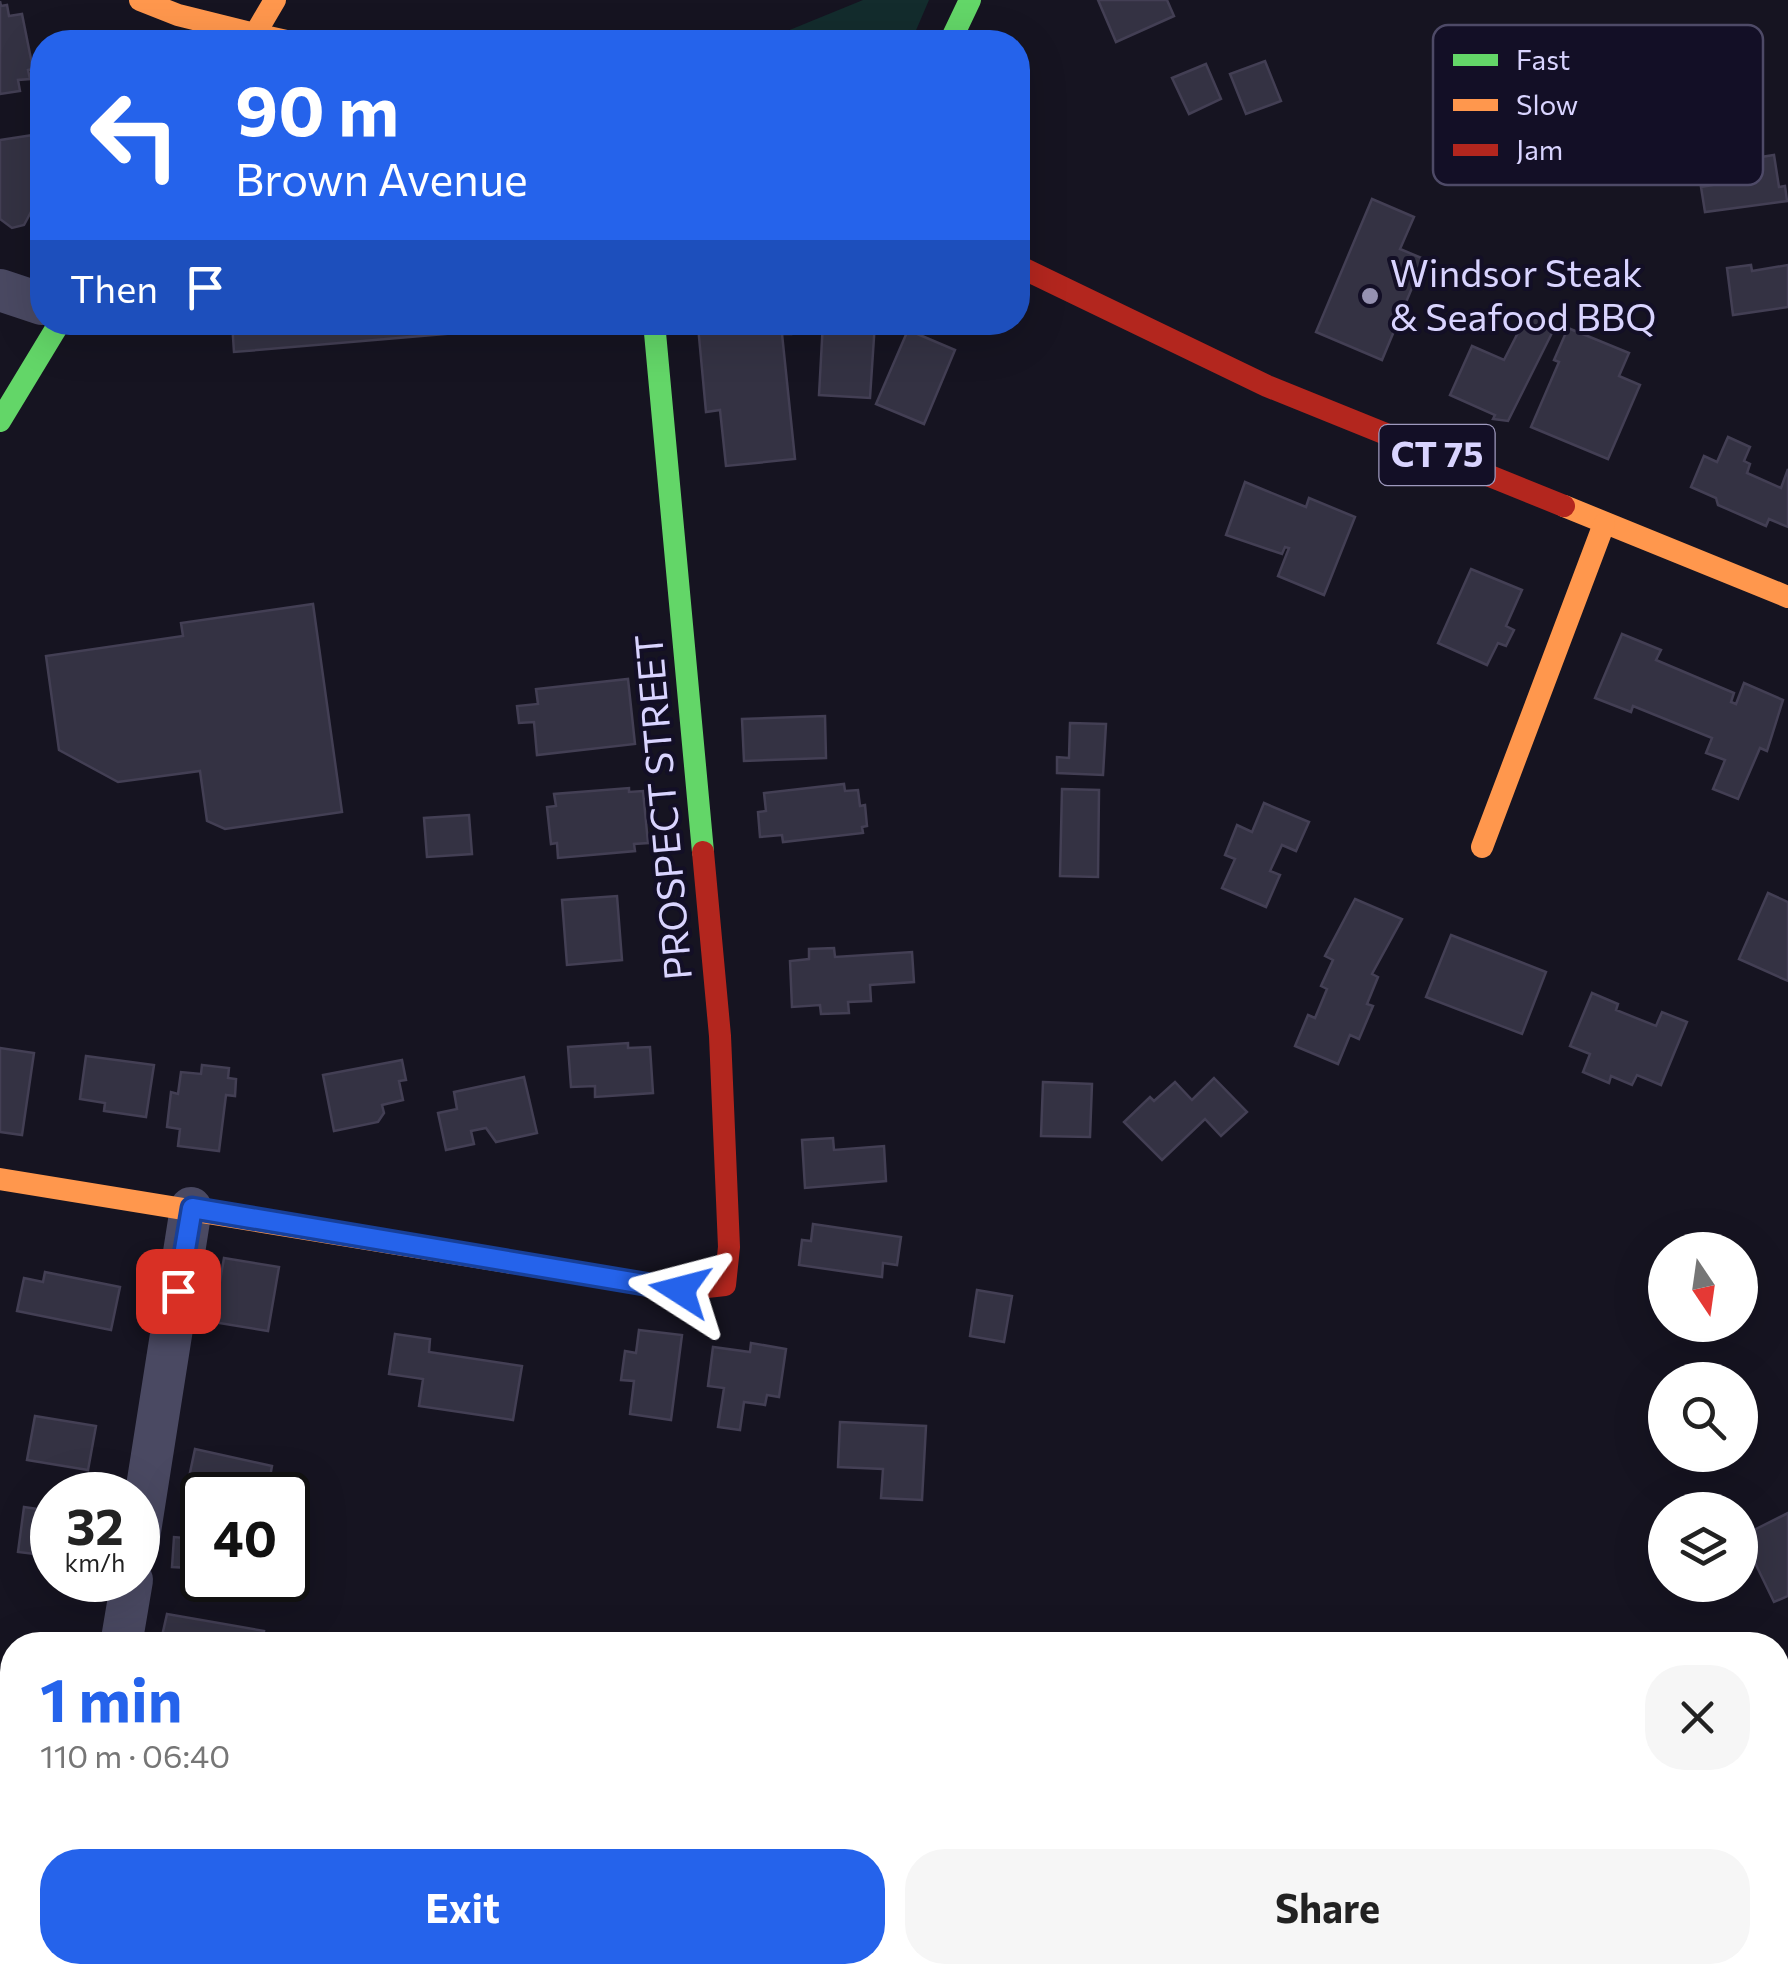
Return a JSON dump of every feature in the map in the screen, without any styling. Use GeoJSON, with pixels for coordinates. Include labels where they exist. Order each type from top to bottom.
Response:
{"type":"FeatureCollection","features":[{"type":"Feature","properties":{"kind":"street"},"geometry":{"type":"LineString","coordinates":[[140,0],[225,30]]}},
{"type":"Feature","properties":{"kind":"street"},"geometry":{"type":"LineString","coordinates":[[257,30],[275,0]]}},
{"type":"Feature","properties":{"kind":"street"},"geometry":{"type":"LineString","coordinates":[[956,30],[970,0]]}},
{"type":"Feature","properties":{"kind":"street","name":"CT 75"},"geometry":{"type":"LineString","coordinates":[[1030,272],[1266,386],[1788,598]]}},
{"type":"Feature","properties":{"kind":"street"},"geometry":{"type":"LineString","coordinates":[[0,290],[30,300]]}},
{"type":"Feature","properties":{"kind":"street"},"geometry":{"type":"LineString","coordinates":[[0,421],[52,335]]}},
{"type":"Feature","properties":{"kind":"street","name":"PROSPECT STREET"},"geometry":{"type":"LineString","coordinates":[[192,1208],[680,1290],[725,1285],[730,1247],[720,1036],[655,335]]}},
{"type":"Feature","properties":{"kind":"street"},"geometry":{"type":"LineString","coordinates":[[1482,847],[1604,524]]}},
{"type":"Feature","properties":{"kind":"street"},"geometry":{"type":"LineString","coordinates":[[0,1178],[192,1208],[150,1472]]}},
{"type":"Feature","properties":{"kind":"street"},"geometry":{"type":"LineString","coordinates":[[124,1632],[129,1602]]}},
{"type":"Feature","properties":{"kind":"green space"},"geometry":{"type":"Polygon","coordinates":[[[863,0],[929,0],[916,30],[789,30],[863,0]]]}},
{"type":"Feature","properties":{"kind":"building"},"geometry":{"type":"Polygon","coordinates":[[[1098,0],[1167,0],[1174,16],[1116,42],[1098,0]]]}},
{"type":"Feature","properties":{"kind":"building"},"geometry":{"type":"Polygon","coordinates":[[[0,1],[1,6],[7,5],[9,16],[22,14],[30,54],[30,79],[18,80],[20,91],[0,94],[0,1]]]}},
{"type":"Feature","properties":{"kind":"building"},"geometry":{"type":"Polygon","coordinates":[[[1265,61],[1281,101],[1246,114],[1230,74],[1265,61]]]}},
{"type":"Feature","properties":{"kind":"building"},"geometry":{"type":"Polygon","coordinates":[[[1206,64],[1221,99],[1189,114],[1172,78],[1206,64]]]}},
{"type":"Feature","properties":{"kind":"building"},"geometry":{"type":"Polygon","coordinates":[[[30,135],[30,214],[24,225],[12,228],[0,219],[0,140],[30,135]]]}},
{"type":"Feature","properties":{"kind":"building"},"geometry":{"type":"Polygon","coordinates":[[[1774,155],[1779,187],[1785,186],[1787,201],[1705,212],[1701,187],[1763,185],[1763,157],[1774,155]]]}},
{"type":"Feature","properties":{"kind":"building","name":"Windsor Steak & Seafood BBQ"},"geometry":{"type":"Polygon","coordinates":[[[1372,199],[1414,217],[1400,249],[1424,259],[1382,360],[1316,332],[1372,199]]]}},
{"type":"Feature","properties":{"kind":"building"},"geometry":{"type":"Polygon","coordinates":[[[1751,265],[1752,271],[1788,265],[1788,307],[1733,315],[1727,268],[1751,265]]]}},
{"type":"Feature","properties":{"kind":"building"},"geometry":{"type":"Polygon","coordinates":[[[1528,313],[1556,325],[1508,421],[1493,419],[1495,415],[1450,395],[1472,346],[1504,360],[1528,313]]]}},
{"type":"Feature","properties":{"kind":"building"},"geometry":{"type":"Polygon","coordinates":[[[1568,328],[1629,353],[1619,376],[1640,385],[1608,459],[1531,427],[1559,362],[1554,360],[1568,328]]]}},
{"type":"Feature","properties":{"kind":"building"},"geometry":{"type":"Polygon","coordinates":[[[233,335],[434,335],[234,352],[233,335]]]}},
{"type":"Feature","properties":{"kind":"building"},"geometry":{"type":"Polygon","coordinates":[[[699,335],[782,335],[795,459],[726,466],[720,410],[706,412],[699,335]]]}},
{"type":"Feature","properties":{"kind":"building"},"geometry":{"type":"Polygon","coordinates":[[[822,335],[874,335],[870,398],[819,395],[822,335]]]}},
{"type":"Feature","properties":{"kind":"building"},"geometry":{"type":"Polygon","coordinates":[[[906,335],[920,335],[955,350],[924,424],[876,404],[906,335]]]}},
{"type":"Feature","properties":{"kind":"building"},"geometry":{"type":"Polygon","coordinates":[[[1728,437],[1750,447],[1744,461],[1750,464],[1747,473],[1781,488],[1788,469],[1788,527],[1769,519],[1766,526],[1718,505],[1716,498],[1691,487],[1704,456],[1717,462],[1728,437]]]}},
{"type":"Feature","properties":{"kind":"building"},"geometry":{"type":"Polygon","coordinates":[[[1245,482],[1306,507],[1309,498],[1355,517],[1324,595],[1278,576],[1289,548],[1285,547],[1282,554],[1226,535],[1245,482]]]}},
{"type":"Feature","properties":{"kind":"building"},"geometry":{"type":"Polygon","coordinates":[[[1471,569],[1522,590],[1506,626],[1514,630],[1506,646],[1498,643],[1487,665],[1438,643],[1471,569]]]}},
{"type":"Feature","properties":{"kind":"building"},"geometry":{"type":"Polygon","coordinates":[[[313,604],[342,812],[225,829],[207,821],[200,771],[118,782],[59,750],[46,656],[183,636],[181,623],[313,604]]]}},
{"type":"Feature","properties":{"kind":"building"},"geometry":{"type":"Polygon","coordinates":[[[1622,634],[1661,650],[1656,660],[1734,693],[1731,702],[1736,704],[1744,683],[1783,700],[1767,751],[1760,748],[1738,799],[1713,789],[1725,760],[1706,753],[1712,738],[1633,706],[1631,712],[1595,698],[1622,634]]]}},
{"type":"Feature","properties":{"kind":"building"},"geometry":{"type":"Polygon","coordinates":[[[628,679],[635,744],[537,755],[534,722],[519,723],[517,706],[538,704],[536,689],[628,679]]]}},
{"type":"Feature","properties":{"kind":"building"},"geometry":{"type":"Polygon","coordinates":[[[825,716],[826,758],[744,761],[742,719],[825,716]]]}},
{"type":"Feature","properties":{"kind":"building"},"geometry":{"type":"Polygon","coordinates":[[[1070,723],[1106,724],[1103,775],[1057,773],[1057,757],[1069,758],[1070,723]]]}},
{"type":"Feature","properties":{"kind":"building"},"geometry":{"type":"Polygon","coordinates":[[[844,784],[845,791],[858,790],[860,806],[865,805],[867,826],[862,827],[863,833],[783,842],[782,835],[760,837],[758,812],[766,811],[764,793],[844,784]]]}},
{"type":"Feature","properties":{"kind":"building"},"geometry":{"type":"Polygon","coordinates":[[[629,788],[629,792],[643,791],[648,843],[634,844],[635,851],[558,858],[557,843],[551,844],[547,807],[556,806],[554,794],[629,788]]]}},
{"type":"Feature","properties":{"kind":"building"},"geometry":{"type":"Polygon","coordinates":[[[1062,789],[1099,790],[1098,877],[1060,876],[1062,789]]]}},
{"type":"Feature","properties":{"kind":"building"},"geometry":{"type":"Polygon","coordinates":[[[1264,803],[1309,822],[1296,851],[1282,845],[1270,871],[1280,875],[1266,907],[1222,888],[1235,859],[1225,855],[1237,825],[1252,832],[1264,803]]]}},
{"type":"Feature","properties":{"kind":"building"},"geometry":{"type":"Polygon","coordinates":[[[469,815],[472,854],[427,857],[424,818],[469,815]]]}},
{"type":"Feature","properties":{"kind":"building"},"geometry":{"type":"Polygon","coordinates":[[[1768,893],[1788,902],[1788,981],[1739,959],[1768,893]]]}},
{"type":"Feature","properties":{"kind":"building"},"geometry":{"type":"Polygon","coordinates":[[[617,896],[622,960],[567,965],[562,900],[617,896]]]}},
{"type":"Feature","properties":{"kind":"building"},"geometry":{"type":"Polygon","coordinates":[[[1355,899],[1402,919],[1372,974],[1378,977],[1367,1004],[1373,1006],[1359,1039],[1350,1035],[1338,1064],[1295,1046],[1308,1015],[1315,1018],[1327,989],[1321,986],[1333,960],[1325,956],[1355,899]]]}},
{"type":"Feature","properties":{"kind":"building"},"geometry":{"type":"Polygon","coordinates":[[[1451,935],[1546,972],[1522,1034],[1426,997],[1451,935]]]}},
{"type":"Feature","properties":{"kind":"building"},"geometry":{"type":"Polygon","coordinates":[[[834,948],[835,957],[912,952],[914,982],[870,985],[871,1001],[848,1002],[849,1013],[821,1014],[820,1005],[792,1007],[790,961],[809,959],[809,949],[834,948]]]}},
{"type":"Feature","properties":{"kind":"building"},"geometry":{"type":"Polygon","coordinates":[[[1592,993],[1618,1004],[1616,1010],[1656,1026],[1662,1012],[1687,1022],[1661,1085],[1637,1075],[1632,1085],[1611,1076],[1609,1083],[1583,1072],[1590,1054],[1570,1046],[1592,993]]]}},
{"type":"Feature","properties":{"kind":"building"},"geometry":{"type":"Polygon","coordinates":[[[628,1043],[628,1048],[650,1047],[653,1093],[595,1097],[595,1086],[571,1087],[568,1047],[628,1043]]]}},
{"type":"Feature","properties":{"kind":"building"},"geometry":{"type":"Polygon","coordinates":[[[0,1048],[34,1053],[22,1135],[0,1132],[0,1048]]]}},
{"type":"Feature","properties":{"kind":"building"},"geometry":{"type":"Polygon","coordinates":[[[86,1056],[154,1065],[146,1117],[104,1111],[105,1103],[80,1099],[86,1056]]]}},
{"type":"Feature","properties":{"kind":"building"},"geometry":{"type":"Polygon","coordinates":[[[402,1060],[406,1080],[399,1081],[403,1100],[382,1105],[384,1113],[378,1122],[334,1131],[323,1075],[402,1060]]]}},
{"type":"Feature","properties":{"kind":"building"},"geometry":{"type":"Polygon","coordinates":[[[202,1065],[229,1068],[228,1078],[236,1079],[235,1096],[226,1095],[219,1151],[178,1146],[180,1129],[167,1127],[171,1092],[178,1094],[181,1072],[201,1074],[202,1065]]]}},
{"type":"Feature","properties":{"kind":"building"},"geometry":{"type":"Polygon","coordinates":[[[524,1077],[537,1133],[496,1142],[486,1128],[471,1131],[474,1144],[446,1150],[438,1113],[457,1109],[454,1092],[524,1077]]]}},
{"type":"Feature","properties":{"kind":"building"},"geometry":{"type":"Polygon","coordinates":[[[1214,1078],[1247,1112],[1221,1136],[1205,1119],[1162,1160],[1124,1122],[1150,1097],[1154,1101],[1175,1082],[1192,1100],[1214,1078]]]}},
{"type":"Feature","properties":{"kind":"building"},"geometry":{"type":"Polygon","coordinates":[[[1043,1082],[1092,1084],[1090,1137],[1041,1136],[1043,1082]]]}},
{"type":"Feature","properties":{"kind":"building"},"geometry":{"type":"Polygon","coordinates":[[[833,1138],[834,1150],[884,1146],[886,1181],[805,1188],[802,1140],[833,1138]]]}},
{"type":"Feature","properties":{"kind":"building"},"geometry":{"type":"Polygon","coordinates":[[[813,1224],[901,1237],[897,1265],[883,1263],[882,1277],[799,1265],[802,1240],[811,1241],[813,1224]]]}},
{"type":"Feature","properties":{"kind":"building"},"geometry":{"type":"Polygon","coordinates":[[[224,1258],[279,1267],[268,1331],[213,1322],[224,1258]]]}},
{"type":"Feature","properties":{"kind":"building"},"geometry":{"type":"Polygon","coordinates":[[[45,1272],[120,1287],[111,1330],[17,1311],[24,1278],[43,1282],[45,1272]]]}},
{"type":"Feature","properties":{"kind":"building"},"geometry":{"type":"Polygon","coordinates":[[[977,1290],[1012,1296],[1004,1342],[970,1336],[977,1290]]]}},
{"type":"Feature","properties":{"kind":"building"},"geometry":{"type":"Polygon","coordinates":[[[639,1330],[682,1335],[671,1420],[630,1414],[634,1381],[621,1380],[625,1351],[636,1353],[639,1330]]]}},
{"type":"Feature","properties":{"kind":"building"},"geometry":{"type":"Polygon","coordinates":[[[395,1334],[430,1339],[429,1352],[522,1366],[513,1420],[419,1406],[423,1379],[389,1374],[395,1334]]]}},
{"type":"Feature","properties":{"kind":"building"},"geometry":{"type":"Polygon","coordinates":[[[751,1343],[786,1349],[779,1397],[767,1395],[765,1405],[744,1402],[740,1430],[718,1427],[724,1388],[708,1386],[713,1347],[750,1352],[751,1343]]]}},
{"type":"Feature","properties":{"kind":"building"},"geometry":{"type":"Polygon","coordinates":[[[35,1416],[96,1426],[88,1470],[27,1460],[35,1416]]]}},
{"type":"Feature","properties":{"kind":"building"},"geometry":{"type":"Polygon","coordinates":[[[840,1422],[926,1426],[922,1500],[881,1498],[883,1469],[838,1467],[840,1422]]]}},
{"type":"Feature","properties":{"kind":"building"},"geometry":{"type":"Polygon","coordinates":[[[195,1449],[272,1466],[271,1472],[190,1472],[195,1449]]]}},
{"type":"Feature","properties":{"kind":"building"},"geometry":{"type":"Polygon","coordinates":[[[24,1507],[30,1508],[30,1553],[18,1552],[24,1507]]]}},
{"type":"Feature","properties":{"kind":"building"},"geometry":{"type":"Polygon","coordinates":[[[1788,1513],[1788,1596],[1774,1602],[1758,1569],[1758,1528],[1788,1513]]]}},
{"type":"Feature","properties":{"kind":"building"},"geometry":{"type":"Polygon","coordinates":[[[174,1537],[180,1538],[180,1567],[172,1567],[174,1537]]]}},
{"type":"Feature","properties":{"kind":"building"},"geometry":{"type":"Polygon","coordinates":[[[167,1614],[264,1631],[264,1632],[163,1632],[167,1614]]]}},
{"type":"Feature","properties":{"kind":"traffic: fast"},"geometry":{"type":"LineString","coordinates":[[956,30],[970,0]]}},
{"type":"Feature","properties":{"kind":"traffic: fast"},"geometry":{"type":"LineString","coordinates":[[0,421],[52,335]]}},
{"type":"Feature","properties":{"kind":"traffic: fast"},"geometry":{"type":"LineString","coordinates":[[655,335],[703,852]]}},
{"type":"Feature","properties":{"kind":"traffic: slow"},"geometry":{"type":"LineString","coordinates":[[140,0],[178,15],[239,30]]}},
{"type":"Feature","properties":{"kind":"traffic: slow"},"geometry":{"type":"LineString","coordinates":[[257,30],[275,0]]}},
{"type":"Feature","properties":{"kind":"traffic: slow"},"geometry":{"type":"LineString","coordinates":[[1564,506],[1788,597]]}},
{"type":"Feature","properties":{"kind":"traffic: slow"},"geometry":{"type":"LineString","coordinates":[[1482,847],[1604,524]]}},
{"type":"Feature","properties":{"kind":"traffic: slow"},"geometry":{"type":"LineString","coordinates":[[0,1179],[513,1263]]}},
{"type":"Feature","properties":{"kind":"traffic: jam"},"geometry":{"type":"LineString","coordinates":[[1030,272],[1267,386],[1564,506]]}},
{"type":"Feature","properties":{"kind":"traffic: jam"},"geometry":{"type":"LineString","coordinates":[[513,1263],[680,1290],[725,1285],[729,1247],[720,1036],[703,852]]}},
{"type":"Feature","properties":{"kind":"place","name":"Windsor Steak & Seafood BBQ"},"geometry":{"type":"Point","coordinates":[1370,296]}},
{"type":"Feature","properties":{"kind":"route"},"geometry":{"type":"LineString","coordinates":[[178,1291],[192,1208],[680,1290]]}}]}
